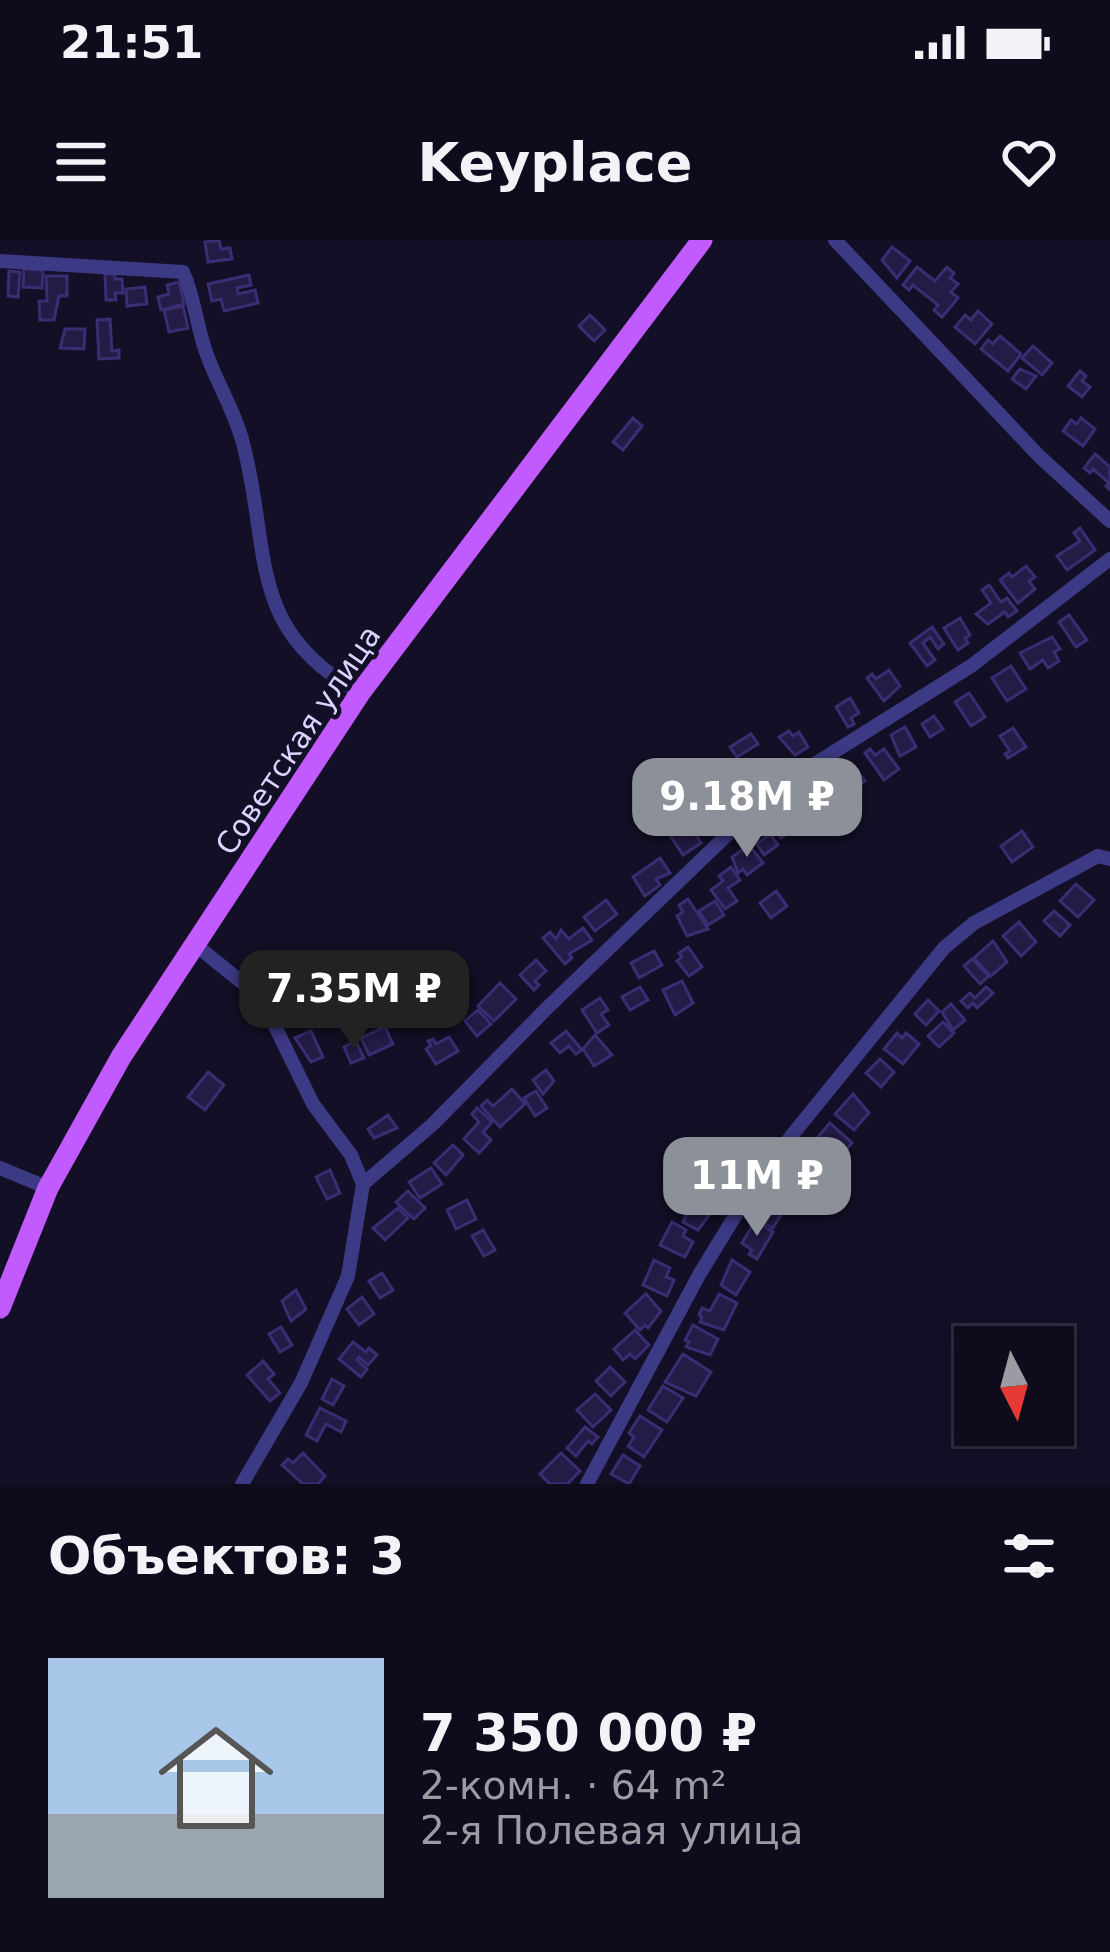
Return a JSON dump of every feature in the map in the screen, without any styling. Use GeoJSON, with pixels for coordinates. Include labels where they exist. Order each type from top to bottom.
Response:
{"type":"FeatureCollection","features":[{"type":"Feature","properties":{"kind":"main road","name":"Советская улица"},"geometry":{"type":"LineString","coordinates":[[0,1308],[48,1188],[121,1057],[360,693],[702,240]]}},
{"type":"Feature","properties":{"kind":"street"},"geometry":{"type":"LineString","coordinates":[[835,240],[1039,456],[1110,521]]}},
{"type":"Feature","properties":{"kind":"street"},"geometry":{"type":"LineString","coordinates":[[0,261],[183,272],[192,291],[204,348],[242,439],[266,578],[285,627],[324,673],[360,693]]}},
{"type":"Feature","properties":{"kind":"street"},"geometry":{"type":"LineString","coordinates":[[363,1184],[434,1124],[547,1007],[752,811],[794,777],[971,667],[1110,559]]}},
{"type":"Feature","properties":{"kind":"street"},"geometry":{"type":"LineString","coordinates":[[586,1484],[699,1275],[762,1172],[944,948],[974,923],[1098,856],[1110,859]]}},
{"type":"Feature","properties":{"kind":"street"},"geometry":{"type":"LineString","coordinates":[[197,946],[266,1006],[313,1104],[351,1155],[363,1184],[348,1276],[301,1383],[242,1484]]}},
{"type":"Feature","properties":{"kind":"street"},"geometry":{"type":"LineString","coordinates":[[0,1168],[48,1188]]}},
{"type":"Feature","properties":{"kind":"building"},"geometry":{"type":"Polygon","coordinates":[[[219,240],[221,249],[230,248],[232,259],[208,262],[205,242],[219,240]]]}},
{"type":"Feature","properties":{"kind":"building"},"geometry":{"type":"Polygon","coordinates":[[[892,247],[910,261],[897,278],[882,260],[892,247]]]}},
{"type":"Feature","properties":{"kind":"building"},"geometry":{"type":"Polygon","coordinates":[[[917,267],[935,281],[947,267],[954,273],[950,278],[958,284],[951,292],[958,298],[942,317],[934,310],[938,305],[913,285],[909,290],[903,285],[917,267]]]}},
{"type":"Feature","properties":{"kind":"building"},"geometry":{"type":"Polygon","coordinates":[[[24,269],[43,270],[42,288],[23,287],[24,269]]]}},
{"type":"Feature","properties":{"kind":"building"},"geometry":{"type":"Polygon","coordinates":[[[9,271],[20,272],[18,297],[8,296],[9,271]]]}},
{"type":"Feature","properties":{"kind":"building"},"geometry":{"type":"Polygon","coordinates":[[[105,274],[122,279],[123,293],[115,293],[116,300],[106,300],[105,274]]]}},
{"type":"Feature","properties":{"kind":"building"},"geometry":{"type":"Polygon","coordinates":[[[249,275],[251,285],[237,288],[238,294],[255,290],[258,303],[224,311],[221,299],[212,301],[208,284],[249,275]]]}},
{"type":"Feature","properties":{"kind":"building"},"geometry":{"type":"Polygon","coordinates":[[[46,276],[67,276],[67,296],[59,296],[54,320],[40,320],[39,301],[47,301],[46,276]]]}},
{"type":"Feature","properties":{"kind":"building"},"geometry":{"type":"Polygon","coordinates":[[[179,282],[184,304],[161,310],[158,297],[169,294],[167,285],[179,282]]]}},
{"type":"Feature","properties":{"kind":"building"},"geometry":{"type":"Polygon","coordinates":[[[145,287],[147,304],[127,306],[126,289],[145,287]]]}},
{"type":"Feature","properties":{"kind":"building"},"geometry":{"type":"Polygon","coordinates":[[[183,306],[188,328],[169,332],[164,310],[183,306]]]}},
{"type":"Feature","properties":{"kind":"building"},"geometry":{"type":"Polygon","coordinates":[[[978,311],[992,324],[975,344],[955,327],[965,315],[971,320],[978,311]]]}},
{"type":"Feature","properties":{"kind":"building"},"geometry":{"type":"Polygon","coordinates":[[[590,315],[605,330],[594,341],[579,326],[590,315]]]}},
{"type":"Feature","properties":{"kind":"building"},"geometry":{"type":"Polygon","coordinates":[[[110,319],[112,351],[119,350],[119,358],[99,359],[97,320],[110,319]]]}},
{"type":"Feature","properties":{"kind":"building"},"geometry":{"type":"Polygon","coordinates":[[[65,329],[85,329],[84,349],[60,348],[65,329]]]}},
{"type":"Feature","properties":{"kind":"building"},"geometry":{"type":"Polygon","coordinates":[[[1000,336],[1021,354],[1008,371],[981,349],[1000,336]]]}},
{"type":"Feature","properties":{"kind":"building"},"geometry":{"type":"Polygon","coordinates":[[[1033,346],[1052,363],[1042,375],[1022,358],[1033,346]]]}},
{"type":"Feature","properties":{"kind":"building"},"geometry":{"type":"Polygon","coordinates":[[[1020,369],[1036,376],[1026,389],[1012,379],[1020,369]]]}},
{"type":"Feature","properties":{"kind":"building"},"geometry":{"type":"Polygon","coordinates":[[[1080,371],[1086,376],[1082,381],[1090,387],[1082,397],[1068,386],[1080,371]]]}},
{"type":"Feature","properties":{"kind":"building"},"geometry":{"type":"Polygon","coordinates":[[[633,418],[642,426],[623,450],[613,442],[633,418]]]}},
{"type":"Feature","properties":{"kind":"building"},"geometry":{"type":"Polygon","coordinates":[[[1081,418],[1095,429],[1083,446],[1063,431],[1071,420],[1077,424],[1081,418]]]}},
{"type":"Feature","properties":{"kind":"building"},"geometry":{"type":"Polygon","coordinates":[[[1095,454],[1110,467],[1110,490],[1109,483],[1093,469],[1090,473],[1084,468],[1095,454]]]}},
{"type":"Feature","properties":{"kind":"building"},"geometry":{"type":"Polygon","coordinates":[[[1080,528],[1095,550],[1067,570],[1057,556],[1080,541],[1074,533],[1080,528]]]}},
{"type":"Feature","properties":{"kind":"building"},"geometry":{"type":"Polygon","coordinates":[[[1026,566],[1035,577],[1029,581],[1035,589],[1018,603],[1000,580],[1026,566]]]}},
{"type":"Feature","properties":{"kind":"building"},"geometry":{"type":"Polygon","coordinates":[[[989,585],[1001,602],[1007,598],[1017,611],[1008,617],[1005,612],[988,624],[976,614],[991,603],[982,590],[989,585]]]}},
{"type":"Feature","properties":{"kind":"building"},"geometry":{"type":"Polygon","coordinates":[[[1069,615],[1087,640],[1076,647],[1059,622],[1069,615]]]}},
{"type":"Feature","properties":{"kind":"building"},"geometry":{"type":"Polygon","coordinates":[[[960,618],[970,635],[958,650],[944,628],[960,618]]]}},
{"type":"Feature","properties":{"kind":"building"},"geometry":{"type":"Polygon","coordinates":[[[932,627],[944,644],[938,649],[930,637],[923,643],[935,660],[927,666],[910,643],[932,627]]]}},
{"type":"Feature","properties":{"kind":"building"},"geometry":{"type":"Polygon","coordinates":[[[1052,637],[1060,649],[1054,652],[1059,661],[1048,668],[1043,660],[1030,669],[1020,653],[1052,637]]]}},
{"type":"Feature","properties":{"kind":"building"},"geometry":{"type":"Polygon","coordinates":[[[1011,666],[1026,689],[1007,701],[992,678],[1011,666]]]}},
{"type":"Feature","properties":{"kind":"building"},"geometry":{"type":"Polygon","coordinates":[[[889,670],[900,686],[884,701],[867,678],[872,674],[876,679],[889,670]]]}},
{"type":"Feature","properties":{"kind":"building"},"geometry":{"type":"Polygon","coordinates":[[[969,693],[985,717],[971,726],[955,702],[969,693]]]}},
{"type":"Feature","properties":{"kind":"building"},"geometry":{"type":"Polygon","coordinates":[[[850,698],[859,713],[848,727],[836,707],[850,698]]]}},
{"type":"Feature","properties":{"kind":"building"},"geometry":{"type":"Polygon","coordinates":[[[934,716],[943,729],[930,737],[922,724],[934,716]]]}},
{"type":"Feature","properties":{"kind":"building"},"geometry":{"type":"Polygon","coordinates":[[[905,727],[916,747],[900,756],[891,735],[905,727]]]}},
{"type":"Feature","properties":{"kind":"building"},"geometry":{"type":"Polygon","coordinates":[[[1013,728],[1026,747],[1008,758],[1005,754],[1010,751],[1000,736],[1013,728]]]}},
{"type":"Feature","properties":{"kind":"building"},"geometry":{"type":"Polygon","coordinates":[[[789,731],[793,736],[799,732],[808,747],[795,755],[779,737],[789,731]]]}},
{"type":"Feature","properties":{"kind":"building"},"geometry":{"type":"Polygon","coordinates":[[[751,734],[758,744],[737,757],[730,747],[751,734]]]}},
{"type":"Feature","properties":{"kind":"building"},"geometry":{"type":"Polygon","coordinates":[[[870,749],[875,755],[884,749],[899,769],[884,780],[865,753],[870,749]]]}},
{"type":"Feature","properties":{"kind":"building"},"geometry":{"type":"Polygon","coordinates":[[[855,768],[865,781],[852,791],[842,778],[855,768]]]}},
{"type":"Feature","properties":{"kind":"building"},"geometry":{"type":"Polygon","coordinates":[[[706,774],[720,791],[707,800],[694,783],[706,774]]]}},
{"type":"Feature","properties":{"kind":"building"},"geometry":{"type":"Polygon","coordinates":[[[821,804],[830,816],[816,826],[807,815],[821,804]]]}},
{"type":"Feature","properties":{"kind":"building"},"geometry":{"type":"Polygon","coordinates":[[[799,809],[811,826],[800,834],[796,828],[781,838],[773,827],[799,809]]]}},
{"type":"Feature","properties":{"kind":"building"},"geometry":{"type":"Polygon","coordinates":[[[685,819],[701,843],[683,855],[667,831],[685,819]]]}},
{"type":"Feature","properties":{"kind":"building"},"geometry":{"type":"Polygon","coordinates":[[[1022,831],[1033,847],[1012,862],[1001,846],[1022,831]]]}},
{"type":"Feature","properties":{"kind":"building"},"geometry":{"type":"Polygon","coordinates":[[[770,834],[778,845],[764,855],[757,844],[770,834]]]}},
{"type":"Feature","properties":{"kind":"building"},"geometry":{"type":"Polygon","coordinates":[[[749,845],[763,863],[747,875],[743,869],[738,873],[732,857],[749,845]]]}},
{"type":"Feature","properties":{"kind":"building"},"geometry":{"type":"Polygon","coordinates":[[[660,858],[670,873],[656,879],[660,885],[645,896],[633,877],[660,858]]]}},
{"type":"Feature","properties":{"kind":"building"},"geometry":{"type":"Polygon","coordinates":[[[731,867],[740,880],[728,888],[737,901],[725,909],[711,890],[731,867]]]}},
{"type":"Feature","properties":{"kind":"building"},"geometry":{"type":"Polygon","coordinates":[[[1076,884],[1094,900],[1078,917],[1060,901],[1076,884]]]}},
{"type":"Feature","properties":{"kind":"building"},"geometry":{"type":"Polygon","coordinates":[[[776,891],[787,906],[771,918],[760,903],[776,891]]]}},
{"type":"Feature","properties":{"kind":"building"},"geometry":{"type":"Polygon","coordinates":[[[688,899],[708,929],[687,936],[677,916],[683,912],[679,905],[688,899]]]}},
{"type":"Feature","properties":{"kind":"building"},"geometry":{"type":"Polygon","coordinates":[[[606,900],[617,914],[595,931],[584,917],[606,900]]]}},
{"type":"Feature","properties":{"kind":"building"},"geometry":{"type":"Polygon","coordinates":[[[715,901],[724,915],[708,925],[699,911],[715,901]]]}},
{"type":"Feature","properties":{"kind":"building"},"geometry":{"type":"Polygon","coordinates":[[[1054,911],[1070,925],[1060,936],[1044,921],[1054,911]]]}},
{"type":"Feature","properties":{"kind":"building"},"geometry":{"type":"Polygon","coordinates":[[[1019,922],[1036,942],[1021,956],[1003,936],[1019,922]]]}},
{"type":"Feature","properties":{"kind":"building"},"geometry":{"type":"Polygon","coordinates":[[[583,928],[592,940],[569,954],[572,958],[565,964],[543,938],[550,932],[556,939],[561,930],[569,939],[583,928]]]}},
{"type":"Feature","properties":{"kind":"building"},"geometry":{"type":"Polygon","coordinates":[[[993,941],[1007,962],[991,976],[974,958],[993,941]]]}},
{"type":"Feature","properties":{"kind":"building"},"geometry":{"type":"Polygon","coordinates":[[[688,947],[702,967],[689,976],[677,961],[688,947]]]}},
{"type":"Feature","properties":{"kind":"building"},"geometry":{"type":"Polygon","coordinates":[[[654,951],[662,965],[639,978],[631,963],[654,951]]]}},
{"type":"Feature","properties":{"kind":"building"},"geometry":{"type":"Polygon","coordinates":[[[972,959],[989,976],[980,984],[964,966],[972,959]]]}},
{"type":"Feature","properties":{"kind":"building"},"geometry":{"type":"Polygon","coordinates":[[[536,960],[546,971],[535,981],[539,985],[534,990],[520,975],[536,960]]]}},
{"type":"Feature","properties":{"kind":"building"},"geometry":{"type":"Polygon","coordinates":[[[682,981],[693,1003],[675,1015],[663,990],[682,981]]]}},
{"type":"Feature","properties":{"kind":"building"},"geometry":{"type":"Polygon","coordinates":[[[500,983],[516,999],[494,1021],[478,1006],[500,983]]]}},
{"type":"Feature","properties":{"kind":"building"},"geometry":{"type":"Polygon","coordinates":[[[640,987],[648,1000],[630,1010],[622,997],[640,987]]]}},
{"type":"Feature","properties":{"kind":"building"},"geometry":{"type":"Polygon","coordinates":[[[986,987],[993,993],[977,1008],[973,1003],[968,1008],[961,1001],[970,993],[975,998],[986,987]]]}},
{"type":"Feature","properties":{"kind":"building"},"geometry":{"type":"Polygon","coordinates":[[[600,998],[608,1010],[601,1014],[609,1025],[597,1033],[582,1010],[600,998]]]}},
{"type":"Feature","properties":{"kind":"building"},"geometry":{"type":"Polygon","coordinates":[[[928,1000],[939,1011],[926,1025],[915,1014],[928,1000]]]}},
{"type":"Feature","properties":{"kind":"building"},"geometry":{"type":"Polygon","coordinates":[[[951,1004],[965,1020],[953,1030],[942,1012],[951,1004]]]}},
{"type":"Feature","properties":{"kind":"building"},"geometry":{"type":"Polygon","coordinates":[[[478,1010],[491,1024],[477,1036],[465,1021],[478,1010]]]}},
{"type":"Feature","properties":{"kind":"building"},"geometry":{"type":"Polygon","coordinates":[[[943,1022],[954,1033],[939,1047],[928,1036],[943,1022]]]}},
{"type":"Feature","properties":{"kind":"building"},"geometry":{"type":"Polygon","coordinates":[[[385,1027],[393,1044],[369,1055],[361,1038],[385,1027]]]}},
{"type":"Feature","properties":{"kind":"building"},"geometry":{"type":"Polygon","coordinates":[[[311,1031],[323,1057],[311,1062],[295,1038],[311,1031]]]}},
{"type":"Feature","properties":{"kind":"building"},"geometry":{"type":"Polygon","coordinates":[[[566,1031],[582,1050],[576,1054],[569,1046],[560,1053],[551,1043],[566,1031]]]}},
{"type":"Feature","properties":{"kind":"building"},"geometry":{"type":"Polygon","coordinates":[[[897,1033],[902,1038],[906,1033],[919,1044],[903,1064],[884,1049],[897,1033]]]}},
{"type":"Feature","properties":{"kind":"building"},"geometry":{"type":"Polygon","coordinates":[[[595,1035],[612,1055],[594,1066],[583,1049],[595,1035]]]}},
{"type":"Feature","properties":{"kind":"building"},"geometry":{"type":"Polygon","coordinates":[[[449,1037],[458,1051],[436,1064],[426,1049],[431,1046],[428,1041],[433,1039],[436,1044],[449,1037]]]}},
{"type":"Feature","properties":{"kind":"building"},"geometry":{"type":"Polygon","coordinates":[[[356,1041],[364,1058],[351,1063],[344,1047],[356,1041]]]}},
{"type":"Feature","properties":{"kind":"building"},"geometry":{"type":"Polygon","coordinates":[[[880,1059],[894,1072],[881,1087],[866,1073],[880,1059]]]}},
{"type":"Feature","properties":{"kind":"building"},"geometry":{"type":"Polygon","coordinates":[[[546,1070],[554,1081],[543,1094],[533,1080],[546,1070]]]}},
{"type":"Feature","properties":{"kind":"building"},"geometry":{"type":"Polygon","coordinates":[[[208,1072],[224,1085],[205,1110],[188,1097],[208,1072]]]}},
{"type":"Feature","properties":{"kind":"building"},"geometry":{"type":"Polygon","coordinates":[[[512,1089],[525,1104],[500,1127],[481,1106],[487,1100],[493,1106],[512,1089]]]}},
{"type":"Feature","properties":{"kind":"building"},"geometry":{"type":"Polygon","coordinates":[[[536,1091],[547,1108],[535,1116],[524,1098],[536,1091]]]}},
{"type":"Feature","properties":{"kind":"building"},"geometry":{"type":"Polygon","coordinates":[[[853,1094],[869,1113],[854,1130],[835,1114],[853,1094]]]}},
{"type":"Feature","properties":{"kind":"building"},"geometry":{"type":"Polygon","coordinates":[[[477,1108],[492,1122],[483,1132],[491,1140],[479,1153],[464,1139],[479,1122],[472,1114],[477,1108]]]}},
{"type":"Feature","properties":{"kind":"building"},"geometry":{"type":"Polygon","coordinates":[[[388,1115],[397,1128],[374,1138],[368,1129],[388,1115]]]}},
{"type":"Feature","properties":{"kind":"building"},"geometry":{"type":"Polygon","coordinates":[[[830,1123],[852,1143],[834,1164],[811,1145],[830,1123]]]}},
{"type":"Feature","properties":{"kind":"building"},"geometry":{"type":"Polygon","coordinates":[[[453,1145],[463,1155],[446,1175],[434,1163],[453,1145]]]}},
{"type":"Feature","properties":{"kind":"building"},"geometry":{"type":"Polygon","coordinates":[[[797,1162],[817,1179],[801,1197],[782,1180],[797,1162]]]}},
{"type":"Feature","properties":{"kind":"building"},"geometry":{"type":"Polygon","coordinates":[[[431,1168],[442,1184],[420,1198],[409,1182],[431,1168]]]}},
{"type":"Feature","properties":{"kind":"building"},"geometry":{"type":"Polygon","coordinates":[[[330,1170],[340,1193],[327,1199],[316,1177],[330,1170]]]}},
{"type":"Feature","properties":{"kind":"building"},"geometry":{"type":"Polygon","coordinates":[[[700,1184],[723,1197],[698,1230],[683,1222],[700,1184]]]}},
{"type":"Feature","properties":{"kind":"building"},"geometry":{"type":"Polygon","coordinates":[[[772,1190],[790,1200],[773,1228],[755,1218],[772,1190]]]}},
{"type":"Feature","properties":{"kind":"building"},"geometry":{"type":"Polygon","coordinates":[[[408,1191],[425,1208],[414,1219],[396,1202],[408,1191]]]}},
{"type":"Feature","properties":{"kind":"building"},"geometry":{"type":"Polygon","coordinates":[[[467,1200],[476,1219],[456,1229],[447,1210],[467,1200]]]}},
{"type":"Feature","properties":{"kind":"building"},"geometry":{"type":"Polygon","coordinates":[[[398,1208],[408,1218],[385,1240],[373,1228],[398,1208]]]}},
{"type":"Feature","properties":{"kind":"building"},"geometry":{"type":"Polygon","coordinates":[[[755,1221],[773,1232],[757,1259],[742,1243],[755,1221]]]}},
{"type":"Feature","properties":{"kind":"building"},"geometry":{"type":"Polygon","coordinates":[[[672,1222],[686,1230],[683,1236],[693,1242],[685,1257],[660,1245],[672,1222]]]}},
{"type":"Feature","properties":{"kind":"building"},"geometry":{"type":"Polygon","coordinates":[[[483,1230],[495,1250],[484,1256],[472,1236],[483,1230]]]}},
{"type":"Feature","properties":{"kind":"building"},"geometry":{"type":"Polygon","coordinates":[[[654,1260],[670,1268],[666,1277],[674,1280],[667,1296],[643,1285],[654,1260]]]}},
{"type":"Feature","properties":{"kind":"building"},"geometry":{"type":"Polygon","coordinates":[[[732,1260],[750,1272],[736,1295],[721,1285],[732,1260]]]}},
{"type":"Feature","properties":{"kind":"building"},"geometry":{"type":"Polygon","coordinates":[[[382,1273],[393,1290],[380,1298],[369,1281],[382,1273]]]}},
{"type":"Feature","properties":{"kind":"building"},"geometry":{"type":"Polygon","coordinates":[[[296,1290],[306,1309],[291,1321],[282,1301],[296,1290]]]}},
{"type":"Feature","properties":{"kind":"building"},"geometry":{"type":"Polygon","coordinates":[[[646,1294],[661,1311],[648,1328],[645,1325],[640,1330],[625,1313],[646,1294]]]}},
{"type":"Feature","properties":{"kind":"building"},"geometry":{"type":"Polygon","coordinates":[[[719,1294],[737,1303],[724,1330],[700,1322],[699,1315],[702,1308],[710,1311],[719,1294]]]}},
{"type":"Feature","properties":{"kind":"building"},"geometry":{"type":"Polygon","coordinates":[[[362,1297],[374,1314],[359,1325],[347,1309],[362,1297]]]}},
{"type":"Feature","properties":{"kind":"building"},"geometry":{"type":"Polygon","coordinates":[[[693,1325],[718,1339],[710,1355],[686,1347],[693,1325]]]}},
{"type":"Feature","properties":{"kind":"building"},"geometry":{"type":"Polygon","coordinates":[[[281,1327],[292,1345],[280,1352],[269,1334],[281,1327]]]}},
{"type":"Feature","properties":{"kind":"building"},"geometry":{"type":"Polygon","coordinates":[[[635,1330],[649,1345],[635,1359],[630,1354],[623,1360],[614,1349],[635,1330]]]}},
{"type":"Feature","properties":{"kind":"building"},"geometry":{"type":"Polygon","coordinates":[[[353,1342],[377,1355],[368,1365],[359,1357],[367,1369],[361,1377],[339,1359],[353,1342]]]}},
{"type":"Feature","properties":{"kind":"building"},"geometry":{"type":"Polygon","coordinates":[[[683,1354],[711,1372],[696,1396],[665,1382],[683,1354]]]}},
{"type":"Feature","properties":{"kind":"building"},"geometry":{"type":"Polygon","coordinates":[[[263,1361],[274,1374],[268,1379],[280,1393],[270,1401],[247,1375],[263,1361]]]}},
{"type":"Feature","properties":{"kind":"building"},"geometry":{"type":"Polygon","coordinates":[[[610,1367],[625,1382],[611,1396],[596,1381],[610,1367]]]}},
{"type":"Feature","properties":{"kind":"building"},"geometry":{"type":"Polygon","coordinates":[[[332,1379],[344,1386],[333,1405],[322,1399],[332,1379]]]}},
{"type":"Feature","properties":{"kind":"building"},"geometry":{"type":"Polygon","coordinates":[[[663,1386],[683,1398],[667,1422],[648,1410],[663,1386]]]}},
{"type":"Feature","properties":{"kind":"building"},"geometry":{"type":"Polygon","coordinates":[[[595,1394],[611,1410],[593,1427],[577,1410],[595,1394]]]}},
{"type":"Feature","properties":{"kind":"building"},"geometry":{"type":"Polygon","coordinates":[[[320,1408],[346,1421],[341,1432],[326,1424],[317,1441],[306,1435],[320,1408]]]}},
{"type":"Feature","properties":{"kind":"building"},"geometry":{"type":"Polygon","coordinates":[[[640,1416],[662,1430],[644,1457],[628,1446],[634,1437],[629,1433],[640,1416]]]}},
{"type":"Feature","properties":{"kind":"building"},"geometry":{"type":"Polygon","coordinates":[[[585,1427],[598,1437],[576,1456],[567,1448],[585,1427]]]}},
{"type":"Feature","properties":{"kind":"building"},"geometry":{"type":"Polygon","coordinates":[[[303,1453],[325,1476],[318,1484],[303,1484],[282,1465],[288,1459],[293,1463],[303,1453]]]}},
{"type":"Feature","properties":{"kind":"building"},"geometry":{"type":"Polygon","coordinates":[[[561,1453],[580,1471],[567,1484],[550,1484],[540,1474],[561,1453]]]}},
{"type":"Feature","properties":{"kind":"building"},"geometry":{"type":"Polygon","coordinates":[[[623,1455],[640,1466],[629,1484],[611,1474],[623,1455]]]}}]}
